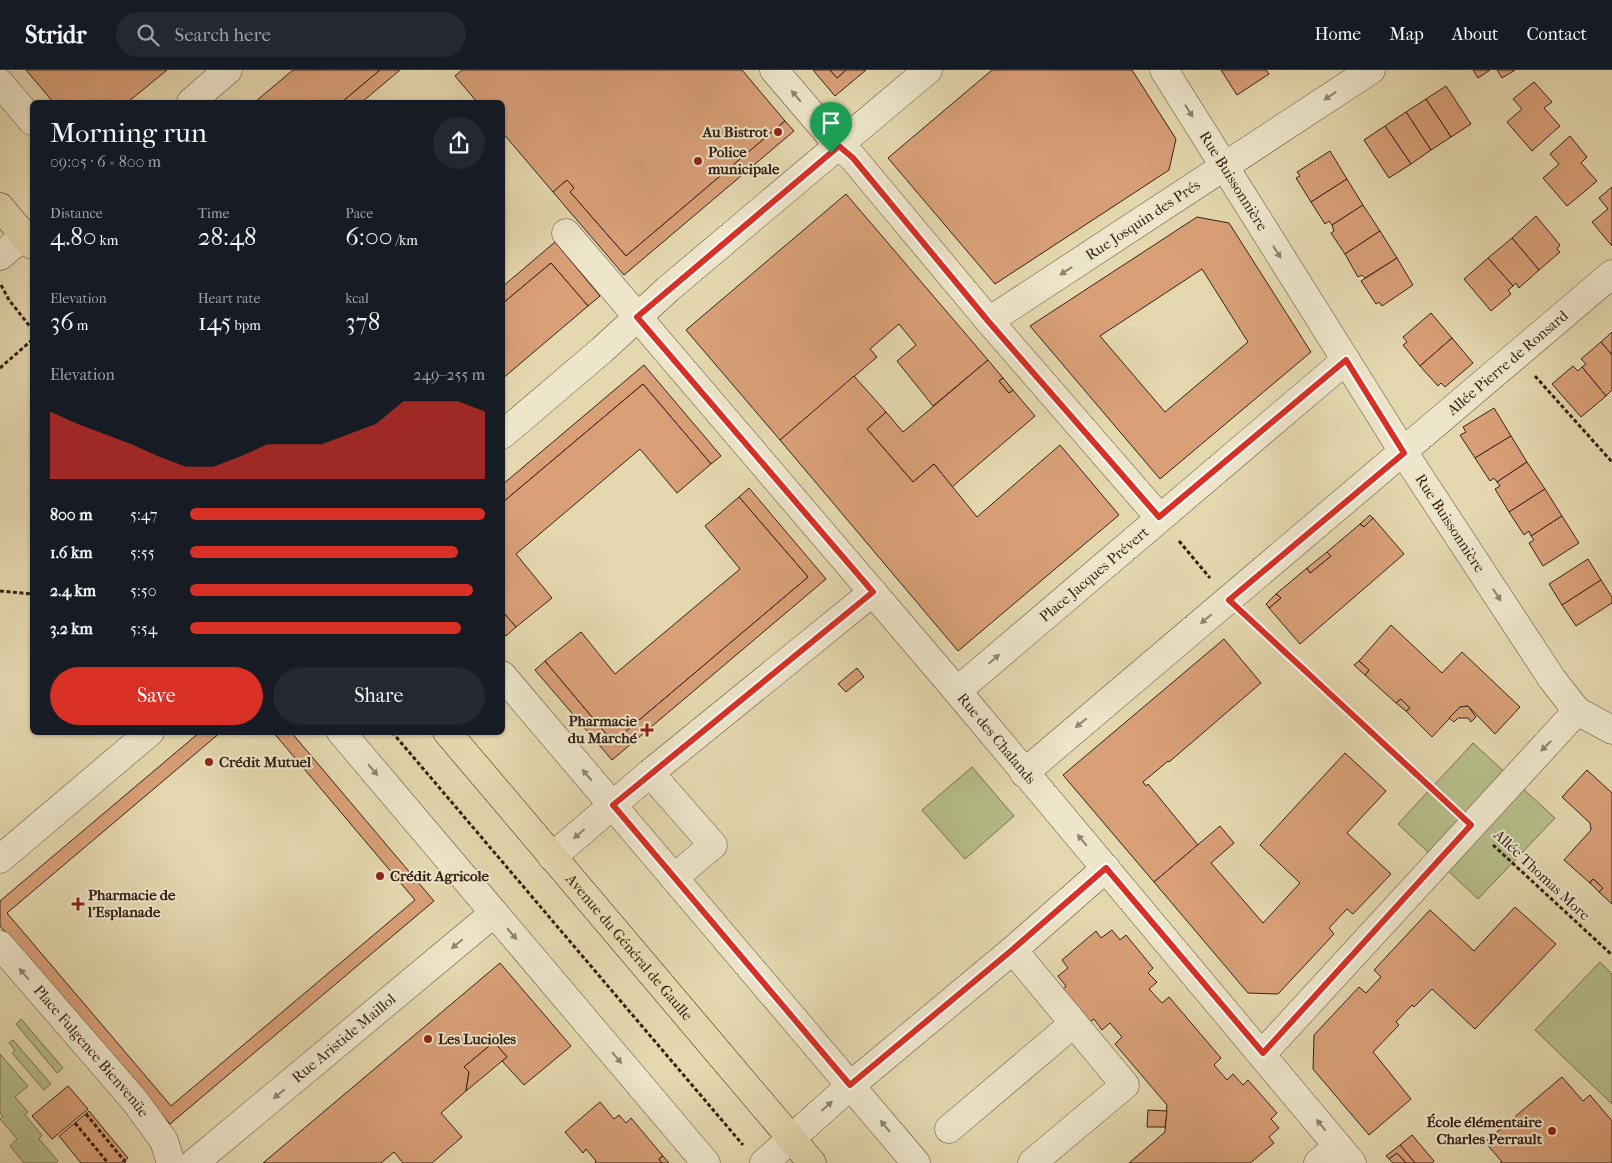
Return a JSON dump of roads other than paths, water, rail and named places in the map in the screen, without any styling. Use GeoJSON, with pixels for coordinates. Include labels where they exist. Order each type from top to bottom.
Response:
{"type":"FeatureCollection","features":[{"type":"Feature","properties":{"kind":"main road"},"geometry":{"type":"LineString","coordinates":[[0,207],[29,240]]}},
{"type":"Feature","properties":{"kind":"main road","name":"Avenue du Général de Gaulle"},"geometry":{"type":"LineString","coordinates":[[450,735],[812,1163]]}},
{"type":"Feature","properties":{"kind":"street"},"geometry":{"type":"LineString","coordinates":[[193,100],[228,70]]}},
{"type":"Feature","properties":{"kind":"street"},"geometry":{"type":"LineString","coordinates":[[774,70],[839,146],[853,158],[988,321],[1159,517]]}},
{"type":"Feature","properties":{"kind":"street"},"geometry":{"type":"LineString","coordinates":[[505,431],[928,70]]}},
{"type":"Feature","properties":{"kind":"street","name":"Rue Buissonnière"},"geometry":{"type":"LineString","coordinates":[[1164,70],[1404,453],[1552,679],[1577,711],[1612,730]]}},
{"type":"Feature","properties":{"kind":"street","name":"Rue Josquin des Prés"},"geometry":{"type":"LineString","coordinates":[[988,321],[1371,70]]}},
{"type":"Feature","properties":{"kind":"street"},"geometry":{"type":"LineString","coordinates":[[0,83],[30,120]]}},
{"type":"Feature","properties":{"kind":"street","name":"Rue des Chalands"},"geometry":{"type":"LineString","coordinates":[[566,233],[1263,1053],[1336,1157]]}},
{"type":"Feature","properties":{"kind":"street"},"geometry":{"type":"LineString","coordinates":[[0,256],[29,240]]}},
{"type":"Feature","properties":{"kind":"street","name":"Allée Pierre de Ronsard"},"geometry":{"type":"LineString","coordinates":[[1404,453],[1612,274]]}},
{"type":"Feature","properties":{"kind":"street","name":"Place Jacques Prévert"},"geometry":{"type":"LineString","coordinates":[[957,691],[1159,517],[1346,360]]}},
{"type":"Feature","properties":{"kind":"street"},"geometry":{"type":"LineString","coordinates":[[1024,772],[1050,748],[1404,453]]}},
{"type":"Feature","properties":{"kind":"street"},"geometry":{"type":"LineString","coordinates":[[552,857],[650,773],[873,592]]}},
{"type":"Feature","properties":{"kind":"street"},"geometry":{"type":"LineString","coordinates":[[505,679],[916,1163]]}},
{"type":"Feature","properties":{"kind":"street"},"geometry":{"type":"LineString","coordinates":[[1263,1053],[1471,825],[1553,740],[1577,711]]}},
{"type":"Feature","properties":{"kind":"street"},"geometry":{"type":"LineString","coordinates":[[0,859],[146,735]]}},
{"type":"Feature","properties":{"kind":"street"},"geometry":{"type":"LineString","coordinates":[[344,735],[706,1163]]}},
{"type":"Feature","properties":{"kind":"street"},"geometry":{"type":"LineString","coordinates":[[650,773],[713,846],[674,878]]}},
{"type":"Feature","properties":{"kind":"street"},"geometry":{"type":"LineString","coordinates":[[755,1155],[792,1139],[850,1085],[1012,950],[1106,868]]}},
{"type":"Feature","properties":{"kind":"street","name":"Rue Aristide Maillol"},"geometry":{"type":"LineString","coordinates":[[194,1163],[494,913]]}},
{"type":"Feature","properties":{"kind":"street","name":"Place Fulgence Bienvenüe"},"geometry":{"type":"LineString","coordinates":[[0,945],[135,1101],[164,1140],[171,1163]]}},
{"type":"Feature","properties":{"kind":"street"},"geometry":{"type":"LineString","coordinates":[[1012,950],[1126,1084],[1032,1163]]}},
{"type":"Feature","properties":{"kind":"street"},"geometry":{"type":"LineString","coordinates":[[949,1129],[1074,1023]]}},
{"type":"Feature","properties":{"kind":"place","name":"Au Bistrot"},"geometry":{"type":"Point","coordinates":[778,132]}},
{"type":"Feature","properties":{"kind":"place","name":"Police municipale"},"geometry":{"type":"Point","coordinates":[698,161]}},
{"type":"Feature","properties":{"kind":"place","name":"Pharmacie du Marché"},"geometry":{"type":"Point","coordinates":[647,730]}},
{"type":"Feature","properties":{"kind":"place","name":"Crédit Mutuel"},"geometry":{"type":"Point","coordinates":[209,762]}},
{"type":"Feature","properties":{"kind":"place","name":"Crédit Agricole"},"geometry":{"type":"Point","coordinates":[380,876]}},
{"type":"Feature","properties":{"kind":"place","name":"Pharmacie de l'Esplanade"},"geometry":{"type":"Point","coordinates":[78,904]}},
{"type":"Feature","properties":{"kind":"place","name":"Les Lucioles"},"geometry":{"type":"Point","coordinates":[428,1039]}},
{"type":"Feature","properties":{"kind":"place","name":"École élémentaire Charles Perrault"},"geometry":{"type":"Point","coordinates":[1552,1131]}}]}
